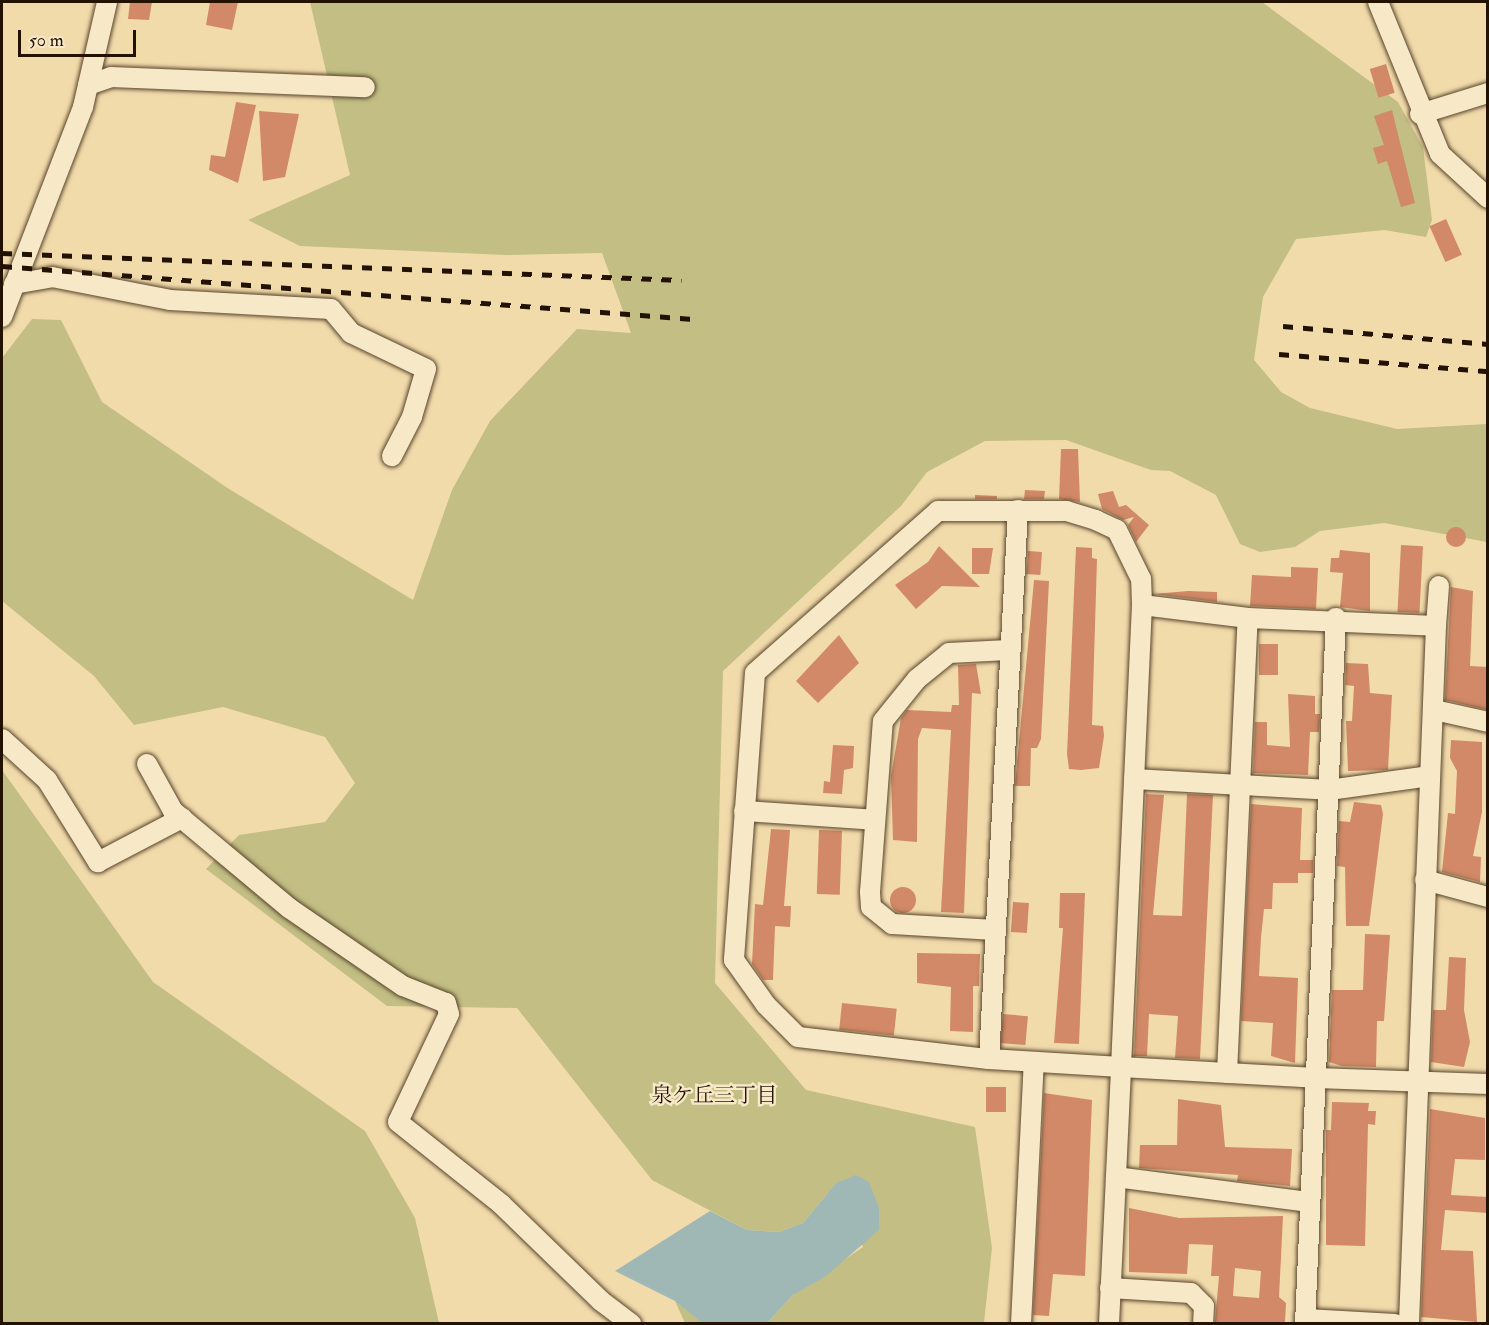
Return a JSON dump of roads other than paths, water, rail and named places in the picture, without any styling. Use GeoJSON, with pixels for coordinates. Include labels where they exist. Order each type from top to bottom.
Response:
{"type":"FeatureCollection","features":[{"type":"Feature","properties":{"kind":"street"},"geometry":{"type":"LineString","coordinates":[[2,317],[88,85],[107,2]]}},
{"type":"Feature","properties":{"kind":"street"},"geometry":{"type":"LineString","coordinates":[[1378,2],[1420,114],[1440,154],[1488,198]]}},
{"type":"Feature","properties":{"kind":"street"},"geometry":{"type":"LineString","coordinates":[[88,85],[111,77],[365,87]]}},
{"type":"Feature","properties":{"kind":"street"},"geometry":{"type":"LineString","coordinates":[[1420,114],[1488,93]]}},
{"type":"Feature","properties":{"kind":"street"},"geometry":{"type":"LineString","coordinates":[[14,284],[52,277],[170,300],[331,309],[351,333],[426,369],[412,417],[392,456]]}},
{"type":"Feature","properties":{"kind":"street"},"geometry":{"type":"LineString","coordinates":[[989,1059],[1008,650],[1018,510]]}},
{"type":"Feature","properties":{"kind":"street"},"geometry":{"type":"LineString","coordinates":[[1109,1323],[1110,1288],[1116,1177],[1121,1067],[1134,779],[1142,605],[1141,579],[1117,530],[1067,511],[938,511],[755,673],[734,960],[782,1021],[798,1037],[989,1059],[1034,1062],[1121,1067],[1316,1078],[1488,1084]]}},
{"type":"Feature","properties":{"kind":"street"},"geometry":{"type":"LineString","coordinates":[[1409,1323],[1425,880],[1439,585]]}},
{"type":"Feature","properties":{"kind":"street"},"geometry":{"type":"LineString","coordinates":[[1142,605],[1248,618],[1336,618],[1436,626]]}},
{"type":"Feature","properties":{"kind":"street"},"geometry":{"type":"LineString","coordinates":[[1227,1073],[1248,618]]}},
{"type":"Feature","properties":{"kind":"street"},"geometry":{"type":"LineString","coordinates":[[1336,618],[1305,1321],[1395,1323]]}},
{"type":"Feature","properties":{"kind":"street"},"geometry":{"type":"LineString","coordinates":[[995,930],[878,918],[870,892],[878,737],[893,706],[949,653],[1008,650]]}},
{"type":"Feature","properties":{"kind":"street"},"geometry":{"type":"LineString","coordinates":[[1434,710],[1488,722]]}},
{"type":"Feature","properties":{"kind":"street"},"geometry":{"type":"LineString","coordinates":[[2,739],[47,780],[98,862],[182,818]]}},
{"type":"Feature","properties":{"kind":"street"},"geometry":{"type":"LineString","coordinates":[[147,764],[182,818],[289,908],[403,986],[446,1003],[449,1014],[398,1122],[501,1203],[592,1294],[632,1323]]}},
{"type":"Feature","properties":{"kind":"street"},"geometry":{"type":"LineString","coordinates":[[1134,779],[1329,790],[1430,776]]}},
{"type":"Feature","properties":{"kind":"street"},"geometry":{"type":"LineString","coordinates":[[744,811],[875,820]]}},
{"type":"Feature","properties":{"kind":"street"},"geometry":{"type":"LineString","coordinates":[[1425,880],[1488,897]]}},
{"type":"Feature","properties":{"kind":"street"},"geometry":{"type":"LineString","coordinates":[[1021,1323],[1034,1062]]}},
{"type":"Feature","properties":{"kind":"street"},"geometry":{"type":"LineString","coordinates":[[1116,1177],[1309,1202]]}},
{"type":"Feature","properties":{"kind":"street"},"geometry":{"type":"LineString","coordinates":[[1110,1288],[1191,1293],[1204,1306],[1203,1323]]}},
{"type":"Feature","properties":{"kind":"water"},"geometry":{"type":"Polygon","coordinates":[[[856,1175],[869,1182],[879,1208],[879,1230],[826,1276],[793,1295],[767,1323],[702,1323],[675,1301],[615,1271],[710,1211],[747,1230],[779,1232],[803,1223],[836,1183],[856,1175]]]}},
{"type":"Feature","properties":{"kind":"railway"},"geometry":{"type":"LineString","coordinates":[[2,253],[681,280]]}},
{"type":"Feature","properties":{"kind":"railway"},"geometry":{"type":"LineString","coordinates":[[2,266],[693,319]]}},
{"type":"Feature","properties":{"kind":"railway"},"geometry":{"type":"LineString","coordinates":[[1283,326],[1488,344]]}},
{"type":"Feature","properties":{"kind":"railway"},"geometry":{"type":"LineString","coordinates":[[1279,354],[1488,371]]}},
{"type":"Feature","properties":{"kind":"district","name":"泉ケ丘三丁目"},"geometry":{"type":"Point","coordinates":[714,1096]}}]}
